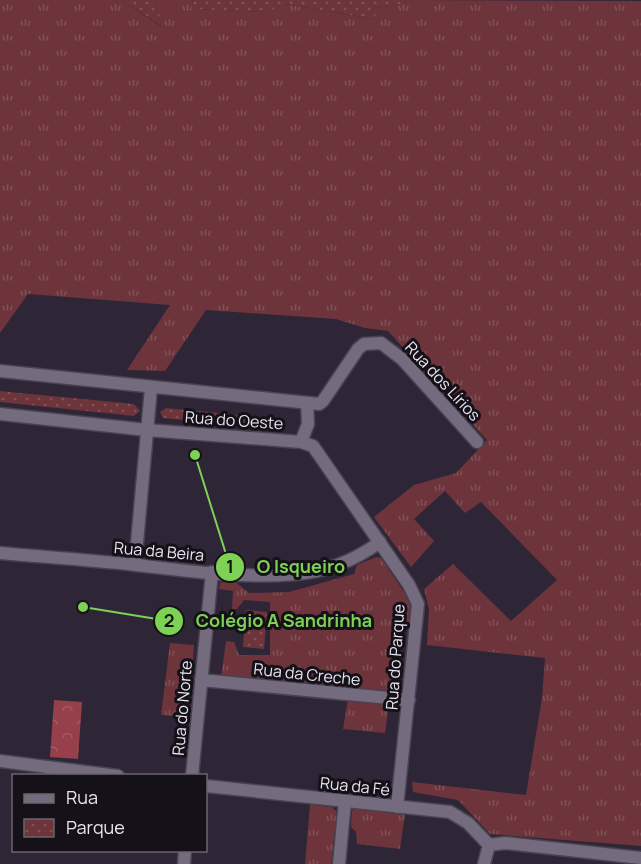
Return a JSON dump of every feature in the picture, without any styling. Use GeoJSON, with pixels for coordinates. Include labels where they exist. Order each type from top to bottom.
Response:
{"type":"FeatureCollection","features":[{"type":"Feature","properties":{"kind":"street","name":"Rua dos Lírios"},"geometry":{"type":"LineString","coordinates":[[307,403],[319,404],[323,401],[358,349],[364,344],[381,343],[402,359],[477,442]]}},
{"type":"Feature","properties":{"kind":"street","name":"Rua do Oeste"},"geometry":{"type":"LineString","coordinates":[[0,371],[307,403],[308,424],[302,442],[147,430],[0,414]]}},
{"type":"Feature","properties":{"kind":"street"},"geometry":{"type":"LineString","coordinates":[[135,565],[151,388]]}},
{"type":"Feature","properties":{"kind":"street","name":"Rua do Parque"},"geometry":{"type":"LineString","coordinates":[[302,442],[310,444],[317,451],[409,585],[418,604],[397,807]]}},
{"type":"Feature","properties":{"kind":"street","name":"Rua da Beira"},"geometry":{"type":"LineString","coordinates":[[0,553],[212,572],[258,575],[296,574],[311,572],[353,558],[380,542]]}},
{"type":"Feature","properties":{"kind":"street","name":"Rua do Norte"},"geometry":{"type":"LineString","coordinates":[[192,774],[212,572]]}},
{"type":"Feature","properties":{"kind":"street","name":"Rua da Creche"},"geometry":{"type":"LineString","coordinates":[[201,680],[409,700]]}},
{"type":"Feature","properties":{"kind":"street"},"geometry":{"type":"LineString","coordinates":[[0,761],[102,774]]}},
{"type":"Feature","properties":{"kind":"street","name":"Rua da Fé"},"geometry":{"type":"LineString","coordinates":[[207,786],[450,812],[468,823],[489,845]]}},
{"type":"Feature","properties":{"kind":"street"},"geometry":{"type":"LineString","coordinates":[[339,864],[345,801]]}},
{"type":"Feature","properties":{"kind":"street"},"geometry":{"type":"LineString","coordinates":[[484,864],[489,845],[505,843],[641,858]]}},
{"type":"Feature","properties":{"kind":"green space"},"geometry":{"type":"Polygon","coordinates":[[[0,0],[121,0],[161,26],[156,0],[193,0],[192,9],[267,12],[285,4],[375,19],[375,8],[404,4],[406,0],[641,1],[641,846],[490,834],[458,800],[413,792],[412,782],[526,795],[542,698],[545,658],[427,645],[429,609],[424,589],[453,564],[511,621],[557,580],[481,502],[465,513],[445,491],[414,519],[434,541],[411,567],[374,517],[414,485],[456,473],[487,440],[388,331],[365,328],[336,319],[206,310],[165,371],[127,370],[170,305],[28,294],[0,333],[0,0]]]}},
{"type":"Feature","properties":{"kind":"green space"},"geometry":{"type":"Polygon","coordinates":[[[121,0],[156,0],[162,26],[121,0]]]}},
{"type":"Feature","properties":{"kind":"green space"},"geometry":{"type":"Polygon","coordinates":[[[193,0],[406,0],[404,4],[376,8],[375,19],[286,4],[267,12],[191,9],[193,0]]]}},
{"type":"Feature","properties":{"kind":"green space"},"geometry":{"type":"Polygon","coordinates":[[[0,391],[134,404],[140,411],[134,416],[0,402],[0,391]]]}},
{"type":"Feature","properties":{"kind":"green space"},"geometry":{"type":"Polygon","coordinates":[[[166,408],[273,418],[279,424],[273,428],[163,418],[160,412],[166,408]]]}},
{"type":"Feature","properties":{"kind":"green space"},"geometry":{"type":"Polygon","coordinates":[[[376,557],[381,558],[410,601],[412,622],[399,627],[391,692],[221,678],[226,641],[234,642],[239,655],[270,655],[270,602],[244,600],[236,610],[232,609],[233,591],[219,589],[220,583],[233,580],[249,593],[289,592],[354,574],[357,565],[376,557]]]}},
{"type":"Feature","properties":{"kind":"green space"},"geometry":{"type":"Polygon","coordinates":[[[246,610],[267,612],[264,649],[243,647],[246,610]]]}},
{"type":"Feature","properties":{"kind":"green space"},"geometry":{"type":"Polygon","coordinates":[[[170,643],[194,645],[188,717],[161,715],[170,643]]]}},
{"type":"Feature","properties":{"kind":"green space"},"geometry":{"type":"Polygon","coordinates":[[[348,699],[389,704],[385,733],[343,729],[348,699]]]}},
{"type":"Feature","properties":{"kind":"green space"},"geometry":{"type":"Polygon","coordinates":[[[54,700],[82,702],[78,759],[50,757],[54,700]]]}},
{"type":"Feature","properties":{"kind":"green space"},"geometry":{"type":"Polygon","coordinates":[[[310,805],[332,807],[337,812],[331,864],[305,864],[310,805]]]}},
{"type":"Feature","properties":{"kind":"green space"},"geometry":{"type":"Polygon","coordinates":[[[357,808],[405,814],[400,849],[357,844],[356,832],[351,827],[352,811],[357,808]]]}},
{"type":"Feature","properties":{"kind":"place","name":"O Isqueiro"},"geometry":{"type":"Point","coordinates":[195,455]}},
{"type":"Feature","properties":{"kind":"place","name":"Colégio A Sandrinha"},"geometry":{"type":"Point","coordinates":[83,607]}}]}
